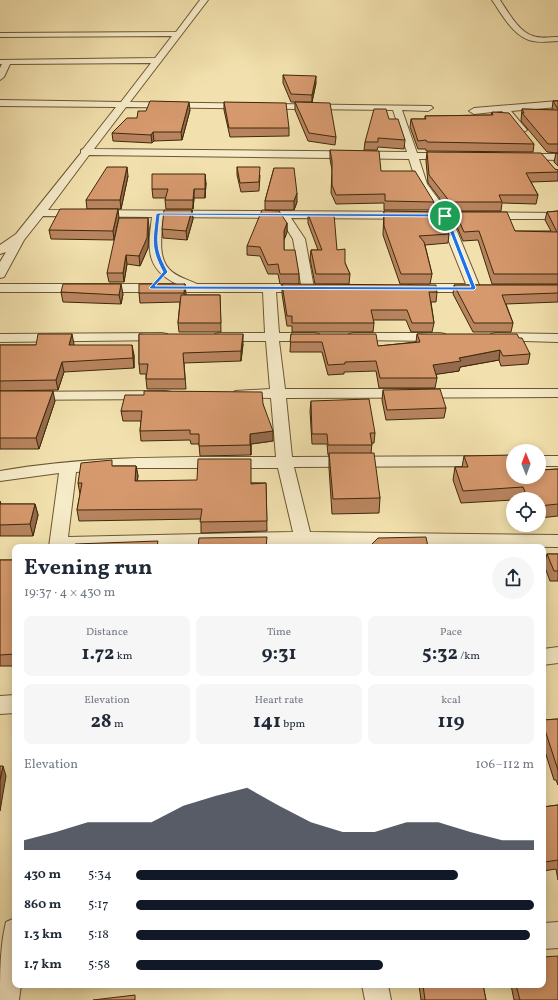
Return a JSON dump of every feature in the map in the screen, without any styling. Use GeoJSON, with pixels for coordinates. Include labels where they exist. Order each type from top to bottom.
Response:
{"type":"FeatureCollection","features":[{"type":"Feature","properties":{"kind":"street"},"geometry":{"type":"LineString","coordinates":[[0,274],[20,236],[204,0]]}},
{"type":"Feature","properties":{"kind":"street"},"geometry":{"type":"LineString","coordinates":[[496,0],[516,26],[528,37],[533,39],[558,39]]}},
{"type":"Feature","properties":{"kind":"street"},"geometry":{"type":"LineString","coordinates":[[0,35],[177,34]]}},
{"type":"Feature","properties":{"kind":"street"},"geometry":{"type":"LineString","coordinates":[[0,77],[4,62],[156,60]]}},
{"type":"Feature","properties":{"kind":"street"},"geometry":{"type":"LineString","coordinates":[[0,103],[428,108]]}},
{"type":"Feature","properties":{"kind":"street"},"geometry":{"type":"LineString","coordinates":[[474,111],[558,104]]}},
{"type":"Feature","properties":{"kind":"street"},"geometry":{"type":"LineString","coordinates":[[397,108],[422,184],[445,216],[474,288]]}},
{"type":"Feature","properties":{"kind":"street"},"geometry":{"type":"LineString","coordinates":[[505,109],[553,169]]}},
{"type":"Feature","properties":{"kind":"street"},"geometry":{"type":"LineString","coordinates":[[86,152],[458,157]]}},
{"type":"Feature","properties":{"kind":"street"},"geometry":{"type":"LineString","coordinates":[[512,157],[558,157]]}},
{"type":"Feature","properties":{"kind":"street"},"geometry":{"type":"LineString","coordinates":[[39,213],[558,216]]}},
{"type":"Feature","properties":{"kind":"street"},"geometry":{"type":"LineString","coordinates":[[158,214],[155,245],[160,262],[165,272],[194,288]]}},
{"type":"Feature","properties":{"kind":"street"},"geometry":{"type":"LineString","coordinates":[[284,215],[299,239],[308,288]]}},
{"type":"Feature","properties":{"kind":"street"},"geometry":{"type":"LineString","coordinates":[[0,250],[20,236]]}},
{"type":"Feature","properties":{"kind":"street"},"geometry":{"type":"LineString","coordinates":[[151,288],[165,272]]}},
{"type":"Feature","properties":{"kind":"street"},"geometry":{"type":"LineString","coordinates":[[0,288],[324,288]]}},
{"type":"Feature","properties":{"kind":"street"},"geometry":{"type":"LineString","coordinates":[[269,288],[272,336],[285,463],[304,543]]}},
{"type":"Feature","properties":{"kind":"street"},"geometry":{"type":"LineString","coordinates":[[403,288],[489,288]]}},
{"type":"Feature","properties":{"kind":"street"},"geometry":{"type":"LineString","coordinates":[[0,338],[179,337]]}},
{"type":"Feature","properties":{"kind":"street"},"geometry":{"type":"LineString","coordinates":[[210,337],[326,337]]}},
{"type":"Feature","properties":{"kind":"street"},"geometry":{"type":"LineString","coordinates":[[341,337],[456,337]]}},
{"type":"Feature","properties":{"kind":"street"},"geometry":{"type":"LineString","coordinates":[[480,337],[558,338]]}},
{"type":"Feature","properties":{"kind":"street"},"geometry":{"type":"LineString","coordinates":[[223,394],[558,393]]}},
{"type":"Feature","properties":{"kind":"street"},"geometry":{"type":"LineString","coordinates":[[0,396],[183,395]]}},
{"type":"Feature","properties":{"kind":"street"},"geometry":{"type":"LineString","coordinates":[[0,476],[42,469],[130,463],[506,461]]}},
{"type":"Feature","properties":{"kind":"street"},"geometry":{"type":"LineString","coordinates":[[546,461],[558,461]]}},
{"type":"Feature","properties":{"kind":"street"},"geometry":{"type":"LineString","coordinates":[[58,544],[68,467]]}},
{"type":"Feature","properties":{"kind":"street"},"geometry":{"type":"LineString","coordinates":[[181,544],[558,540]]}},
{"type":"Feature","properties":{"kind":"street"},"geometry":{"type":"LineString","coordinates":[[546,657],[558,655]]}},
{"type":"Feature","properties":{"kind":"street"},"geometry":{"type":"LineString","coordinates":[[0,705],[12,704]]}},
{"type":"Feature","properties":{"kind":"street"},"geometry":{"type":"LineString","coordinates":[[546,936],[558,935]]}},
{"type":"Feature","properties":{"kind":"street"},"geometry":{"type":"LineString","coordinates":[[6,1000],[12,954]]}},
{"type":"Feature","properties":{"kind":"street"},"geometry":{"type":"LineString","coordinates":[[376,988],[378,1000]]}},
{"type":"Feature","properties":{"kind":"building"},"geometry":{"type":"Polygon","coordinates":[[[283,75],[316,76],[312,95],[291,94],[283,75]]]}},
{"type":"Feature","properties":{"kind":"building"},"geometry":{"type":"Polygon","coordinates":[[[150,101],[189,102],[181,132],[153,132],[151,135],[112,133],[127,118],[137,118],[138,111],[146,111],[150,101]]]}},
{"type":"Feature","properties":{"kind":"building"},"geometry":{"type":"Polygon","coordinates":[[[553,101],[558,101],[558,109],[553,101]]]}},
{"type":"Feature","properties":{"kind":"building"},"geometry":{"type":"Polygon","coordinates":[[[224,102],[286,103],[289,128],[229,128],[224,102]]]}},
{"type":"Feature","properties":{"kind":"building"},"geometry":{"type":"Polygon","coordinates":[[[295,102],[330,103],[336,137],[309,133],[295,102]]]}},
{"type":"Feature","properties":{"kind":"building"},"geometry":{"type":"Polygon","coordinates":[[[374,109],[386,109],[389,119],[398,119],[405,140],[378,138],[378,142],[365,142],[374,109]]]}},
{"type":"Feature","properties":{"kind":"building"},"geometry":{"type":"Polygon","coordinates":[[[522,109],[558,110],[558,144],[548,144],[522,113],[524,113],[522,109]]]}},
{"type":"Feature","properties":{"kind":"building"},"geometry":{"type":"Polygon","coordinates":[[[492,112],[509,113],[534,144],[427,142],[426,140],[418,141],[411,119],[426,119],[425,116],[493,115],[492,112]]]}},
{"type":"Feature","properties":{"kind":"building"},"geometry":{"type":"Polygon","coordinates":[[[330,150],[379,151],[381,171],[415,171],[434,202],[385,201],[385,194],[336,195],[332,185],[332,161],[330,150]]]}},
{"type":"Feature","properties":{"kind":"building"},"geometry":{"type":"Polygon","coordinates":[[[427,152],[541,153],[555,169],[558,170],[558,172],[526,173],[538,195],[499,195],[502,202],[450,202],[429,175],[427,152]]]}},
{"type":"Feature","properties":{"kind":"building"},"geometry":{"type":"Polygon","coordinates":[[[107,167],[127,167],[120,200],[86,200],[107,167]]]}},
{"type":"Feature","properties":{"kind":"building"},"geometry":{"type":"Polygon","coordinates":[[[237,167],[260,167],[259,182],[240,183],[237,167]]]}},
{"type":"Feature","properties":{"kind":"building"},"geometry":{"type":"Polygon","coordinates":[[[274,168],[294,168],[297,193],[294,201],[265,201],[274,168]]]}},
{"type":"Feature","properties":{"kind":"building"},"geometry":{"type":"Polygon","coordinates":[[[152,174],[205,174],[205,189],[194,189],[193,200],[165,200],[168,189],[152,189],[152,174]]]}},
{"type":"Feature","properties":{"kind":"building"},"geometry":{"type":"Polygon","coordinates":[[[60,209],[118,209],[113,231],[49,230],[60,209]]]}},
{"type":"Feature","properties":{"kind":"building"},"geometry":{"type":"Polygon","coordinates":[[[164,210],[192,210],[186,231],[162,229],[164,210]]]}},
{"type":"Feature","properties":{"kind":"building"},"geometry":{"type":"Polygon","coordinates":[[[262,210],[279,211],[287,223],[284,231],[284,250],[295,250],[299,274],[280,274],[278,264],[268,265],[260,247],[247,246],[262,210]]]}},
{"type":"Feature","properties":{"kind":"building"},"geometry":{"type":"Polygon","coordinates":[[[384,211],[440,212],[449,234],[419,236],[424,242],[432,274],[401,274],[384,226],[384,211]]]}},
{"type":"Feature","properties":{"kind":"building"},"geometry":{"type":"Polygon","coordinates":[[[558,211],[558,274],[494,274],[479,231],[464,232],[455,212],[507,212],[515,231],[557,232],[547,212],[558,211]]]}},
{"type":"Feature","properties":{"kind":"building"},"geometry":{"type":"Polygon","coordinates":[[[308,214],[334,214],[337,250],[345,249],[345,263],[350,274],[316,274],[311,250],[322,250],[308,214]]]}},
{"type":"Feature","properties":{"kind":"building"},"geometry":{"type":"Polygon","coordinates":[[[119,218],[148,218],[147,238],[139,256],[126,255],[123,273],[107,273],[119,218]]]}},
{"type":"Feature","properties":{"kind":"building"},"geometry":{"type":"Polygon","coordinates":[[[63,284],[121,284],[119,295],[61,292],[63,284]]]}},
{"type":"Feature","properties":{"kind":"building"},"geometry":{"type":"Polygon","coordinates":[[[139,284],[185,284],[184,293],[139,293],[139,284]]]}},
{"type":"Feature","properties":{"kind":"building"},"geometry":{"type":"Polygon","coordinates":[[[282,284],[436,285],[437,292],[429,292],[434,323],[412,323],[407,310],[371,310],[374,323],[292,323],[292,316],[287,316],[282,284]]]}},
{"type":"Feature","properties":{"kind":"building"},"geometry":{"type":"Polygon","coordinates":[[[454,285],[558,285],[558,293],[502,295],[513,323],[474,323],[454,285]]]}},
{"type":"Feature","properties":{"kind":"building"},"geometry":{"type":"Polygon","coordinates":[[[181,295],[220,295],[221,323],[178,323],[181,295]]]}},
{"type":"Feature","properties":{"kind":"building"},"geometry":{"type":"Polygon","coordinates":[[[38,334],[72,334],[69,345],[132,345],[133,358],[62,362],[56,380],[0,381],[0,345],[36,345],[38,334]]]}},
{"type":"Feature","properties":{"kind":"building"},"geometry":{"type":"Polygon","coordinates":[[[139,334],[243,334],[241,351],[183,353],[185,379],[146,379],[148,364],[139,364],[139,334]]]}},
{"type":"Feature","properties":{"kind":"building"},"geometry":{"type":"Polygon","coordinates":[[[291,334],[376,334],[378,346],[420,342],[417,334],[517,334],[519,338],[522,338],[530,354],[503,356],[500,350],[459,358],[461,361],[433,365],[437,378],[380,378],[376,361],[345,362],[345,364],[328,365],[322,342],[290,342],[291,334]]]}},
{"type":"Feature","properties":{"kind":"building"},"geometry":{"type":"Polygon","coordinates":[[[440,389],[446,408],[387,410],[383,390],[440,389]]]}},
{"type":"Feature","properties":{"kind":"building"},"geometry":{"type":"Polygon","coordinates":[[[0,391],[53,391],[36,438],[0,438],[0,391]]]}},
{"type":"Feature","properties":{"kind":"building"},"geometry":{"type":"Polygon","coordinates":[[[144,391],[262,392],[263,404],[273,431],[250,434],[250,445],[199,446],[199,434],[190,434],[190,430],[140,431],[142,411],[121,411],[125,395],[144,395],[144,391]]]}},
{"type":"Feature","properties":{"kind":"building"},"geometry":{"type":"Polygon","coordinates":[[[369,399],[375,433],[370,433],[372,445],[328,445],[327,434],[312,434],[311,401],[369,399]]]}},
{"type":"Feature","properties":{"kind":"building"},"geometry":{"type":"Polygon","coordinates":[[[329,453],[374,453],[380,498],[333,499],[329,453]]]}},
{"type":"Feature","properties":{"kind":"building"},"geometry":{"type":"Polygon","coordinates":[[[506,455],[506,484],[546,484],[546,470],[558,469],[558,504],[546,505],[546,492],[525,492],[523,487],[463,491],[455,467],[468,467],[464,456],[506,455]]]}},
{"type":"Feature","properties":{"kind":"building"},"geometry":{"type":"Polygon","coordinates":[[[198,459],[251,459],[251,484],[266,483],[267,521],[200,522],[202,509],[77,510],[82,483],[78,483],[81,463],[112,460],[112,466],[136,466],[135,481],[197,480],[198,459]]]}},
{"type":"Feature","properties":{"kind":"building"},"geometry":{"type":"Polygon","coordinates":[[[0,504],[35,504],[30,524],[0,525],[0,504]]]}},
{"type":"Feature","properties":{"kind":"building"},"geometry":{"type":"Polygon","coordinates":[[[267,537],[266,544],[198,544],[199,538],[267,537]]]}},
{"type":"Feature","properties":{"kind":"building"},"geometry":{"type":"Polygon","coordinates":[[[426,537],[427,544],[372,544],[378,538],[426,537]]]}},
{"type":"Feature","properties":{"kind":"building"},"geometry":{"type":"Polygon","coordinates":[[[158,541],[158,544],[75,544],[158,541]]]}},
{"type":"Feature","properties":{"kind":"building"},"geometry":{"type":"Polygon","coordinates":[[[547,554],[558,554],[558,571],[554,571],[547,554]]]}},
{"type":"Feature","properties":{"kind":"building"},"geometry":{"type":"Polygon","coordinates":[[[0,560],[12,560],[12,654],[0,655],[0,560]]]}},
{"type":"Feature","properties":{"kind":"building"},"geometry":{"type":"Polygon","coordinates":[[[558,719],[558,770],[546,733],[546,720],[558,719]]]}},
{"type":"Feature","properties":{"kind":"building"},"geometry":{"type":"Polygon","coordinates":[[[0,766],[3,766],[0,780],[0,766]]]}},
{"type":"Feature","properties":{"kind":"building"},"geometry":{"type":"Polygon","coordinates":[[[558,805],[558,860],[546,862],[546,807],[558,805]]]}},
{"type":"Feature","properties":{"kind":"building"},"geometry":{"type":"Polygon","coordinates":[[[558,956],[558,1000],[520,1000],[517,988],[546,988],[546,957],[558,956]]]}},
{"type":"Feature","properties":{"kind":"building"},"geometry":{"type":"Polygon","coordinates":[[[423,988],[484,988],[486,1000],[425,1000],[423,988]]]}},
{"type":"Feature","properties":{"kind":"building"},"geometry":{"type":"Polygon","coordinates":[[[135,995],[135,1000],[93,1000],[135,995]]]}},
{"type":"Feature","properties":{"kind":"route"},"geometry":{"type":"LineString","coordinates":[[158,214],[445,216],[474,288],[151,288],[165,272],[160,262],[155,245],[158,214]]}}]}
